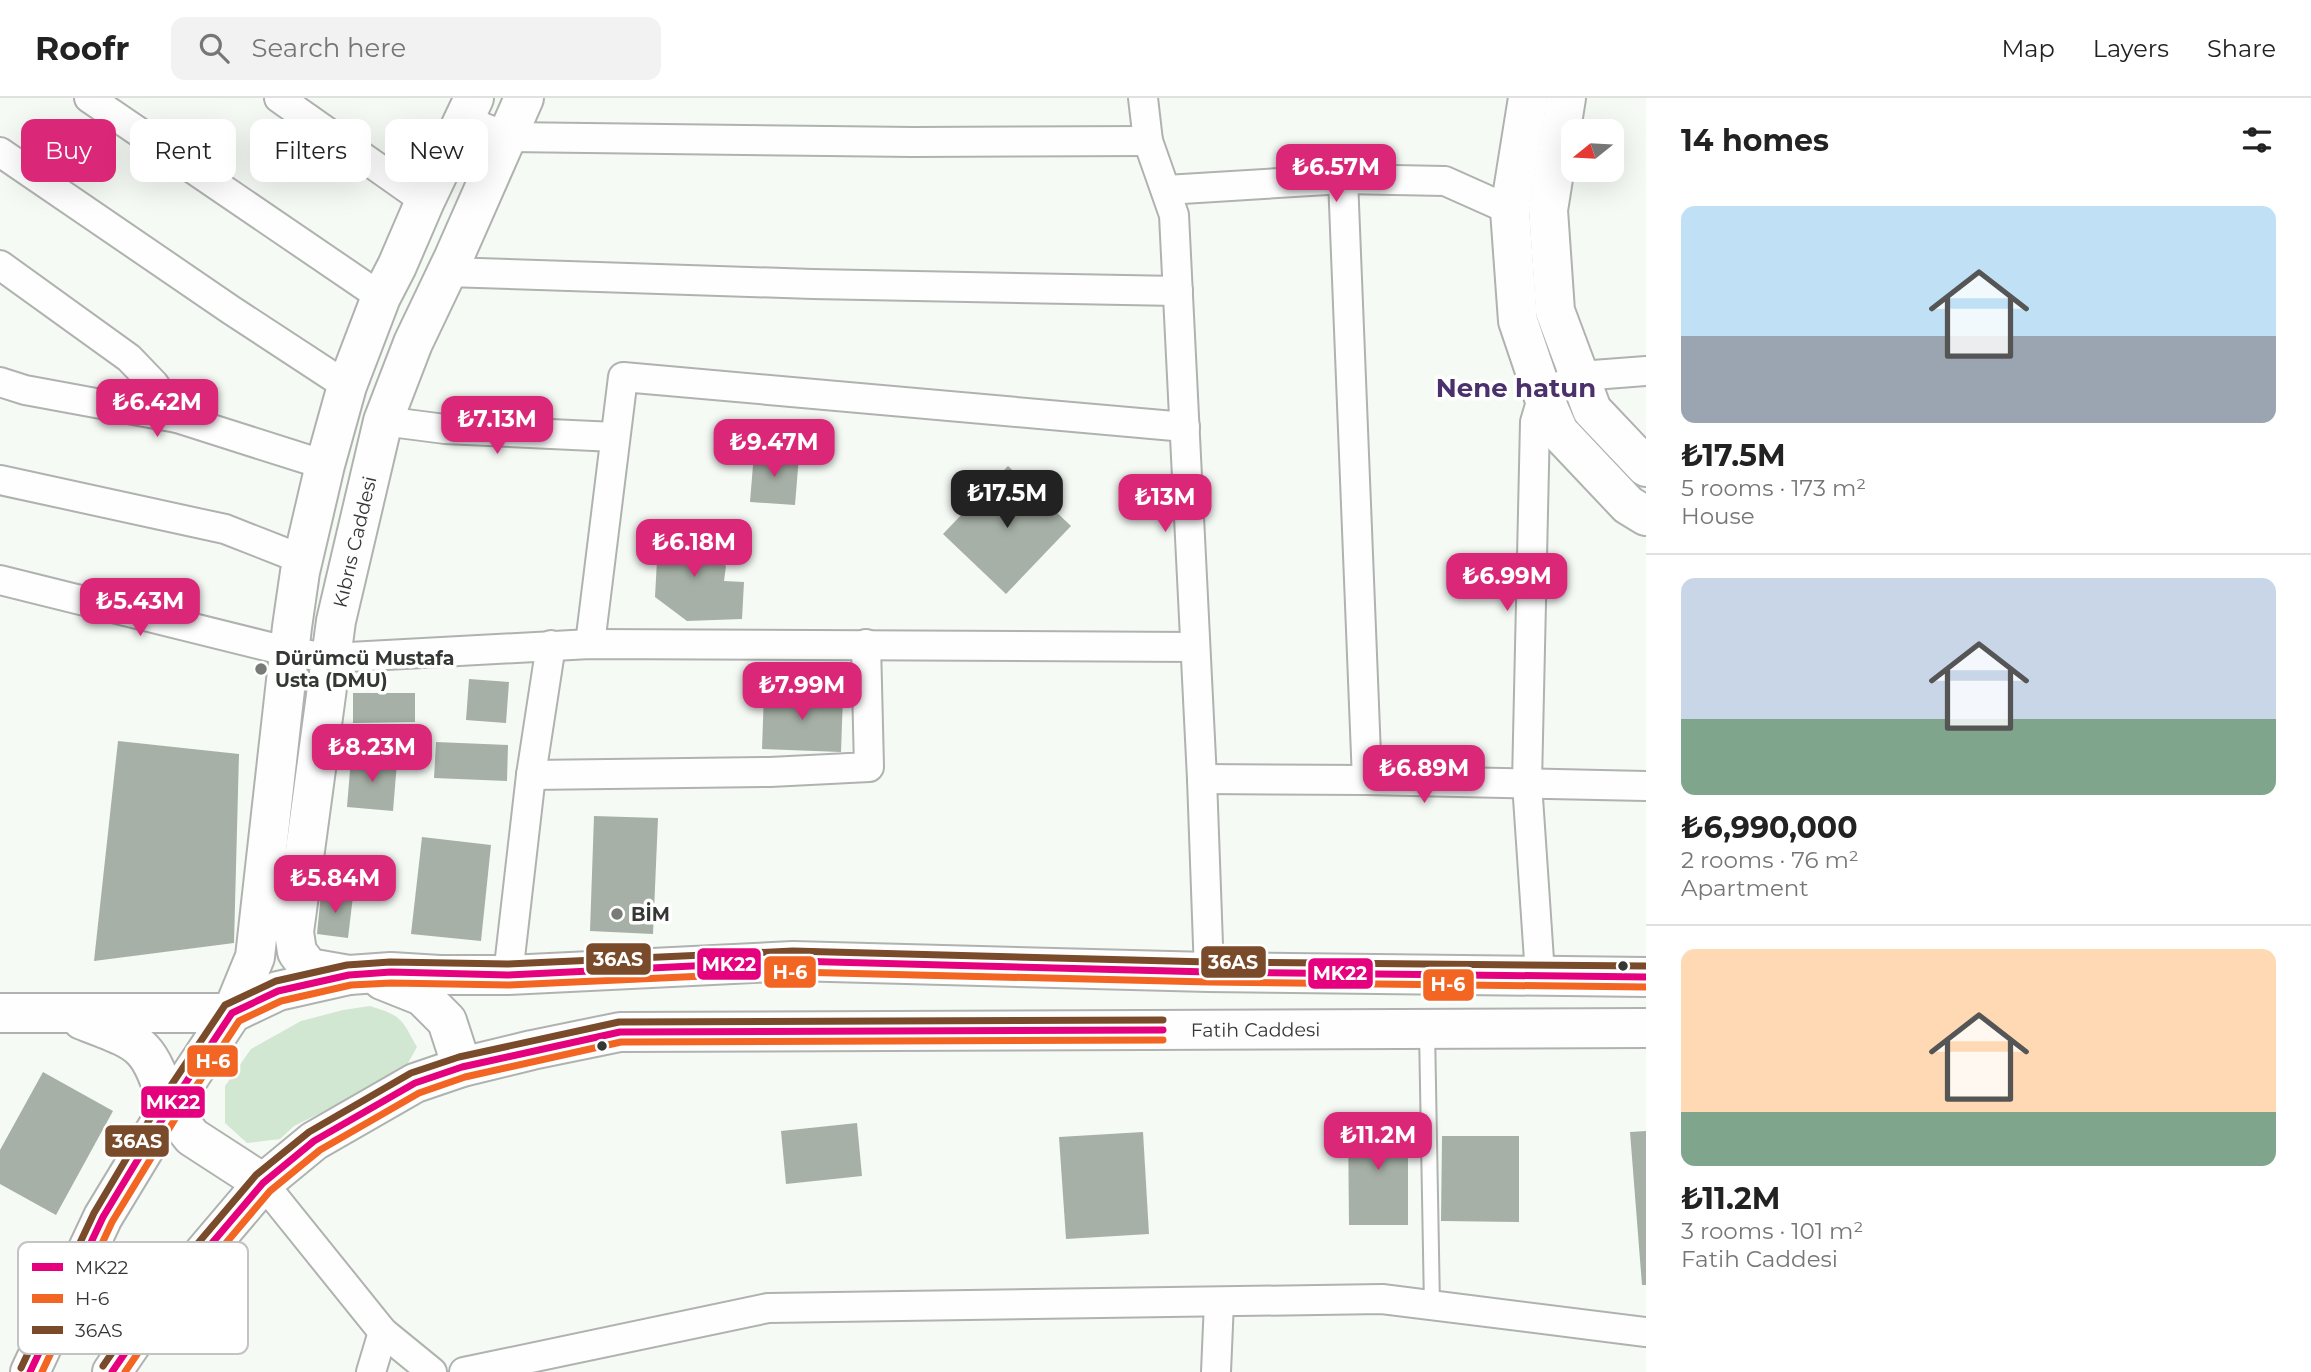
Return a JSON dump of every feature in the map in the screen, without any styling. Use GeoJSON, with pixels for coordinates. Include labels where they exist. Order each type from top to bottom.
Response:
{"type":"FeatureCollection","features":[{"type":"Feature","properties":{"kind":"main road","name":"Kıbrıs Caddesi"},"geometry":{"type":"LineString","coordinates":[[349,975],[309,968],[297,952],[293,932],[336,621],[383,421],[413,344],[524,98]]}},
{"type":"Feature","properties":{"kind":"main road"},"geometry":{"type":"LineString","coordinates":[[1528,98],[1510,211],[1518,321],[1543,395],[1559,432],[1628,505],[1646,516]]}},
{"type":"Feature","properties":{"kind":"main road"},"geometry":{"type":"LineString","coordinates":[[1566,98],[1548,210],[1555,311],[1592,410],[1646,467]]}},
{"type":"Feature","properties":{"kind":"main road"},"geometry":{"type":"LineString","coordinates":[[91,1242],[103,1217],[169,1108],[232,1013],[255,957],[290,652],[304,560],[325,466],[347,386],[381,296],[470,109]]}},
{"type":"Feature","properties":{"kind":"main road"},"geometry":{"type":"LineString","coordinates":[[0,1013],[232,1013],[278,991],[349,975],[391,972],[508,975],[793,961],[1209,972],[1646,977]]}},
{"type":"Feature","properties":{"kind":"main road"},"geometry":{"type":"LineString","coordinates":[[349,975],[383,981],[422,996],[447,1021],[462,1067]]}},
{"type":"Feature","properties":{"kind":"main road"},"geometry":{"type":"LineString","coordinates":[[60,1012],[128,1037],[147,1052],[158,1073],[169,1108],[192,1137],[263,1183]]}},
{"type":"Feature","properties":{"kind":"main road","name":"Fatih Caddesi"},"geometry":{"type":"LineString","coordinates":[[213,1242],[263,1183],[283,1164],[361,1113],[415,1083],[462,1067],[620,1032],[1646,1028]]}},
{"type":"Feature","properties":{"kind":"main road"},"geometry":{"type":"LineString","coordinates":[[30,1372],[38,1354]]}},
{"type":"Feature","properties":{"kind":"main road","name":"Fatih Caddesi"},"geometry":{"type":"LineString","coordinates":[[112,1372],[124,1354]]}},
{"type":"Feature","properties":{"kind":"street"},"geometry":{"type":"LineString","coordinates":[[89,98],[381,296]]}},
{"type":"Feature","properties":{"kind":"street"},"geometry":{"type":"LineString","coordinates":[[279,98],[425,201]]}},
{"type":"Feature","properties":{"kind":"street"},"geometry":{"type":"LineString","coordinates":[[1143,98],[1148,141],[1174,215],[1209,972]]}},
{"type":"Feature","properties":{"kind":"street"},"geometry":{"type":"LineString","coordinates":[[470,109],[507,137],[914,142],[1148,141]]}},
{"type":"Feature","properties":{"kind":"street"},"geometry":{"type":"LineString","coordinates":[[0,152],[347,386]]}},
{"type":"Feature","properties":{"kind":"street"},"geometry":{"type":"LineString","coordinates":[[1166,190],[1343,179],[1445,181],[1510,211]]}},
{"type":"Feature","properties":{"kind":"street"},"geometry":{"type":"LineString","coordinates":[[1343,179],[1367,780]]}},
{"type":"Feature","properties":{"kind":"street"},"geometry":{"type":"LineString","coordinates":[[0,265],[129,358],[155,384],[177,418]]}},
{"type":"Feature","properties":{"kind":"street"},"geometry":{"type":"LineString","coordinates":[[447,272],[826,284],[1178,290]]}},
{"type":"Feature","properties":{"kind":"street"},"geometry":{"type":"LineString","coordinates":[[1540,975],[1527,783],[1535,422],[1543,395],[1580,376],[1646,371]]}},
{"type":"Feature","properties":{"kind":"street"},"geometry":{"type":"LineString","coordinates":[[590,644],[623,377],[1185,427]]}},
{"type":"Feature","properties":{"kind":"street"},"geometry":{"type":"LineString","coordinates":[[0,382],[25,390],[177,418],[325,466]]}},
{"type":"Feature","properties":{"kind":"street"},"geometry":{"type":"LineString","coordinates":[[383,421],[444,429],[615,438]]}},
{"type":"Feature","properties":{"kind":"street"},"geometry":{"type":"LineString","coordinates":[[0,480],[225,529],[304,560]]}},
{"type":"Feature","properties":{"kind":"street"},"geometry":{"type":"LineString","coordinates":[[0,580],[290,652],[331,658],[590,644],[1195,647]]}},
{"type":"Feature","properties":{"kind":"street"},"geometry":{"type":"LineString","coordinates":[[531,775],[770,772],[869,767],[866,644]]}},
{"type":"Feature","properties":{"kind":"street"},"geometry":{"type":"LineString","coordinates":[[508,975],[531,775],[551,645]]}},
{"type":"Feature","properties":{"kind":"street"},"geometry":{"type":"LineString","coordinates":[[1202,779],[1646,786]]}},
{"type":"Feature","properties":{"kind":"street"},"geometry":{"type":"LineString","coordinates":[[263,1183],[383,1332],[432,1372]]}},
{"type":"Feature","properties":{"kind":"street"},"geometry":{"type":"LineString","coordinates":[[464,1372],[768,1308],[1382,1299],[1646,1332]]}},
{"type":"Feature","properties":{"kind":"street"},"geometry":{"type":"LineString","coordinates":[[1216,1372],[1219,1302]]}},
{"type":"Feature","properties":{"kind":"street"},"geometry":{"type":"LineString","coordinates":[[371,1372],[383,1332]]}},
{"type":"Feature","properties":{"kind":"lane"},"geometry":{"type":"LineString","coordinates":[[1427,1029],[1432,1306]]}},
{"type":"Feature","properties":{"kind":"green space"},"geometry":{"type":"Polygon","coordinates":[[[370,1006],[395,1016],[404,1024],[417,1047],[408,1063],[379,1084],[294,1126],[280,1139],[247,1143],[225,1123],[225,1086],[251,1049],[301,1021],[370,1006]]]}},
{"type":"Feature","properties":{"kind":"building"},"geometry":{"type":"Polygon","coordinates":[[[754,453],[799,456],[795,505],[750,502],[754,453]]]}},
{"type":"Feature","properties":{"kind":"building"},"geometry":{"type":"Polygon","coordinates":[[[1008,466],[1071,526],[1006,594],[943,534],[1008,466]]]}},
{"type":"Feature","properties":{"kind":"building"},"geometry":{"type":"Polygon","coordinates":[[[659,523],[694,524],[692,554],[710,553],[726,566],[724,581],[744,582],[742,619],[687,621],[655,597],[659,523]]]}},
{"type":"Feature","properties":{"kind":"building"},"geometry":{"type":"Polygon","coordinates":[[[469,679],[509,682],[506,723],[466,720],[469,679]]]}},
{"type":"Feature","properties":{"kind":"building"},"geometry":{"type":"Polygon","coordinates":[[[353,693],[415,693],[415,722],[353,723],[353,693]]]}},
{"type":"Feature","properties":{"kind":"building"},"geometry":{"type":"Polygon","coordinates":[[[764,693],[843,696],[841,752],[762,749],[764,693]]]}},
{"type":"Feature","properties":{"kind":"building"},"geometry":{"type":"Polygon","coordinates":[[[118,741],[239,754],[234,943],[94,961],[118,741]]]}},
{"type":"Feature","properties":{"kind":"building"},"geometry":{"type":"Polygon","coordinates":[[[436,742],[508,745],[507,781],[434,778],[436,742]]]}},
{"type":"Feature","properties":{"kind":"building"},"geometry":{"type":"Polygon","coordinates":[[[351,758],[397,762],[393,811],[347,807],[351,758]]]}},
{"type":"Feature","properties":{"kind":"building"},"geometry":{"type":"Polygon","coordinates":[[[594,816],[658,818],[653,934],[590,931],[594,816]]]}},
{"type":"Feature","properties":{"kind":"building"},"geometry":{"type":"Polygon","coordinates":[[[422,837],[491,845],[481,941],[411,934],[422,837]]]}},
{"type":"Feature","properties":{"kind":"building"},"geometry":{"type":"Polygon","coordinates":[[[321,893],[353,896],[348,938],[317,934],[321,893]]]}},
{"type":"Feature","properties":{"kind":"building"},"geometry":{"type":"Polygon","coordinates":[[[43,1072],[113,1111],[56,1215],[0,1184],[0,1150],[43,1072]]]}},
{"type":"Feature","properties":{"kind":"building"},"geometry":{"type":"Polygon","coordinates":[[[1348,1119],[1408,1119],[1408,1225],[1349,1225],[1348,1119]]]}},
{"type":"Feature","properties":{"kind":"building"},"geometry":{"type":"Polygon","coordinates":[[[857,1123],[862,1176],[786,1184],[781,1131],[857,1123]]]}},
{"type":"Feature","properties":{"kind":"building"},"geometry":{"type":"Polygon","coordinates":[[[1646,1131],[1646,1285],[1642,1285],[1630,1132],[1646,1131]]]}},
{"type":"Feature","properties":{"kind":"building"},"geometry":{"type":"Polygon","coordinates":[[[1143,1132],[1149,1234],[1066,1239],[1059,1137],[1143,1132]]]}},
{"type":"Feature","properties":{"kind":"building"},"geometry":{"type":"Polygon","coordinates":[[[1442,1136],[1519,1136],[1519,1222],[1441,1221],[1442,1136]]]}},
{"type":"Feature","properties":{"kind":"transit line","name":"36AS"},"geometry":{"type":"LineString","coordinates":[[80,1242],[94,1213],[160,1102],[225,1005],[276,981],[347,965],[390,962],[508,964],[793,951],[1209,962],[1646,966]]}},
{"type":"Feature","properties":{"kind":"transit line","name":"MK22"},"geometry":{"type":"LineString","coordinates":[[91,1242],[103,1217],[169,1108],[232,1013],[278,991],[349,975],[391,972],[508,975],[793,961],[1209,972],[1646,977]]}},
{"type":"Feature","properties":{"kind":"transit line","name":"H-6"},"geometry":{"type":"LineString","coordinates":[[103,1242],[112,1222],[178,1114],[239,1021],[281,1001],[351,985],[509,985],[793,972],[1209,982],[1646,987]]}},
{"type":"Feature","properties":{"kind":"transit line","name":"36AS"},"geometry":{"type":"LineString","coordinates":[[199,1242],[256,1175],[309,1132],[411,1073],[459,1057],[619,1022],[1163,1020]]}},
{"type":"Feature","properties":{"kind":"transit line","name":"MK22"},"geometry":{"type":"LineString","coordinates":[[213,1242],[263,1183],[314,1141],[415,1083],[462,1067],[620,1032],[1163,1030]]}},
{"type":"Feature","properties":{"kind":"transit line","name":"H-6"},"geometry":{"type":"LineString","coordinates":[[227,1242],[270,1191],[320,1150],[419,1093],[465,1077],[621,1042],[1163,1040]]}},
{"type":"Feature","properties":{"kind":"transit line","name":"36AS"},"geometry":{"type":"LineString","coordinates":[[21,1368],[28,1354]]}},
{"type":"Feature","properties":{"kind":"transit line","name":"MK22"},"geometry":{"type":"LineString","coordinates":[[30,1372],[38,1354]]}},
{"type":"Feature","properties":{"kind":"transit line","name":"H-6"},"geometry":{"type":"LineString","coordinates":[[42,1372],[50,1354]]}},
{"type":"Feature","properties":{"kind":"transit line","name":"36AS"},"geometry":{"type":"LineString","coordinates":[[103,1366],[111,1354]]}},
{"type":"Feature","properties":{"kind":"transit line","name":"MK22"},"geometry":{"type":"LineString","coordinates":[[112,1372],[124,1354]]}},
{"type":"Feature","properties":{"kind":"transit line","name":"H-6"},"geometry":{"type":"LineString","coordinates":[[125,1372],[137,1354]]}},
{"type":"Feature","properties":{"kind":"place","name":"Dürümcü Mustafa Usta (DMU)"},"geometry":{"type":"Point","coordinates":[261,669]}},
{"type":"Feature","properties":{"kind":"place","name":"BİM"},"geometry":{"type":"Point","coordinates":[617,914]}},
{"type":"Feature","properties":{"kind":"district","name":"Nene hatun"},"geometry":{"type":"Point","coordinates":[1516,388]}}]}
